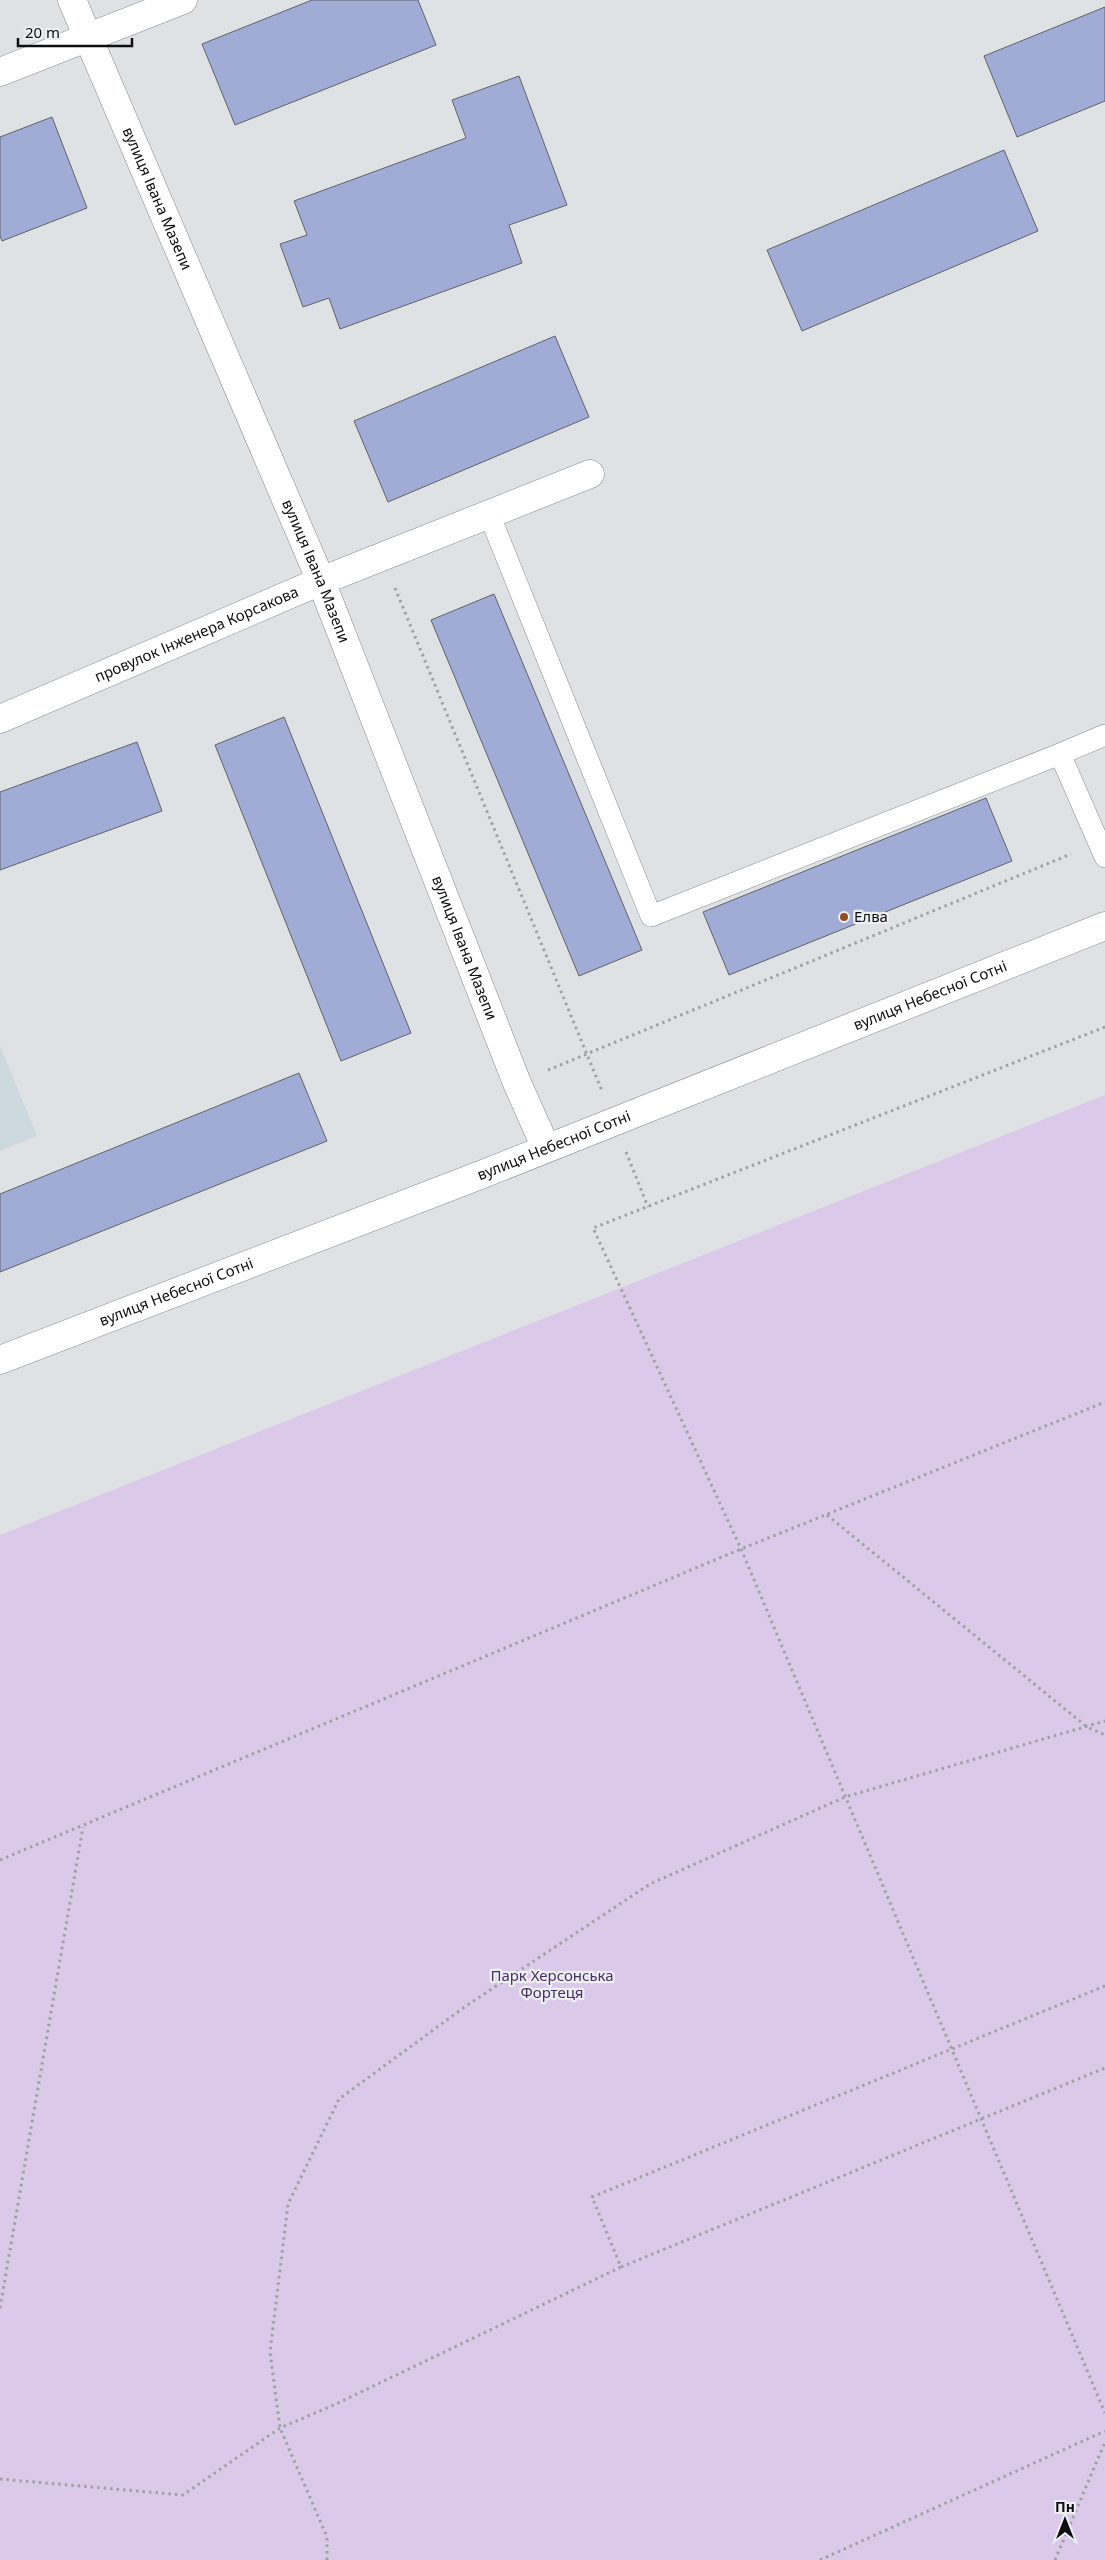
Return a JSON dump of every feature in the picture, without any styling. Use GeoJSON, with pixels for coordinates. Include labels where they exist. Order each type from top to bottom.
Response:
{"type":"FeatureCollection","features":[{"type":"Feature","properties":{"kind":"street","name":"вулиця Івана Мазепи"},"geometry":{"type":"LineString","coordinates":[[72,0],[321,581],[517,1083],[546,1148]]}},
{"type":"Feature","properties":{"kind":"street"},"geometry":{"type":"LineString","coordinates":[[0,72],[183,0]]}},
{"type":"Feature","properties":{"kind":"street","name":"провулок Інженера Корсакова"},"geometry":{"type":"LineString","coordinates":[[0,719],[321,581],[590,474]]}},
{"type":"Feature","properties":{"kind":"street","name":"вулиця Небесної Сотні"},"geometry":{"type":"LineString","coordinates":[[0,1360],[615,1122],[1105,926]]}},
{"type":"Feature","properties":{"kind":"lane"},"geometry":{"type":"LineString","coordinates":[[490,514],[651,916],[1105,735]]}},
{"type":"Feature","properties":{"kind":"lane"},"geometry":{"type":"LineString","coordinates":[[1060,754],[1102,850]]}},
{"type":"Feature","properties":{"kind":"path"},"geometry":{"type":"LineString","coordinates":[[382,557],[615,1122],[648,1207]]}},
{"type":"Feature","properties":{"kind":"path"},"geometry":{"type":"LineString","coordinates":[[517,1083],[1102,850]]}},
{"type":"Feature","properties":{"kind":"path"},"geometry":{"type":"LineString","coordinates":[[1105,1027],[593,1228],[741,1550],[1105,2413]]}},
{"type":"Feature","properties":{"kind":"path"},"geometry":{"type":"LineString","coordinates":[[0,1860],[741,1550],[1105,1402]]}},
{"type":"Feature","properties":{"kind":"path"},"geometry":{"type":"LineString","coordinates":[[827,1515],[1087,1727],[1105,1735]]}},
{"type":"Feature","properties":{"kind":"path"},"geometry":{"type":"LineString","coordinates":[[327,2560],[327,2537],[280,2428],[270,2352],[288,2204],[339,2098],[466,2006],[650,1884],[845,1797],[1105,1721]]}},
{"type":"Feature","properties":{"kind":"path"},"geometry":{"type":"LineString","coordinates":[[0,2308],[83,1826]]}},
{"type":"Feature","properties":{"kind":"path"},"geometry":{"type":"LineString","coordinates":[[622,2267],[592,2197],[1105,1986]]}},
{"type":"Feature","properties":{"kind":"path"},"geometry":{"type":"LineString","coordinates":[[0,2479],[183,2495],[280,2428],[336,2404],[622,2267],[1105,2068]]}},
{"type":"Feature","properties":{"kind":"path"},"geometry":{"type":"LineString","coordinates":[[820,2560],[1105,2431]]}},
{"type":"Feature","properties":{"kind":"path"},"geometry":{"type":"LineString","coordinates":[[1054,2560],[1105,2442]]}},
{"type":"Feature","properties":{"kind":"shaded area"},"geometry":{"type":"Polygon","coordinates":[[[0,1046],[37,1136],[0,1151],[0,1046]]]}},
{"type":"Feature","properties":{"kind":"green space","name":"Парк Херсонська Фортеця"},"geometry":{"type":"Polygon","coordinates":[[[1105,1095],[1105,2560],[0,2560],[0,1535],[1105,1095]]]}},
{"type":"Feature","properties":{"kind":"building"},"geometry":{"type":"Polygon","coordinates":[[[312,0],[418,0],[436,45],[235,125],[202,44],[312,0]]]}},
{"type":"Feature","properties":{"kind":"building"},"geometry":{"type":"Polygon","coordinates":[[[1105,7],[1105,101],[1017,137],[984,56],[1105,7]]]}},
{"type":"Feature","properties":{"kind":"building"},"geometry":{"type":"Polygon","coordinates":[[[519,76],[567,205],[509,225],[522,263],[340,329],[329,298],[303,307],[280,244],[307,235],[294,201],[466,138],[452,100],[519,76]]]}},
{"type":"Feature","properties":{"kind":"building"},"geometry":{"type":"Polygon","coordinates":[[[52,117],[87,208],[2,241],[0,236],[0,137],[52,117]]]}},
{"type":"Feature","properties":{"kind":"building"},"geometry":{"type":"Polygon","coordinates":[[[1004,150],[1038,231],[802,331],[767,250],[1004,150]]]}},
{"type":"Feature","properties":{"kind":"building"},"geometry":{"type":"Polygon","coordinates":[[[555,336],[589,417],[388,502],[354,421],[555,336]]]}},
{"type":"Feature","properties":{"kind":"building"},"geometry":{"type":"Polygon","coordinates":[[[494,594],[642,950],[579,976],[431,620],[494,594]]]}},
{"type":"Feature","properties":{"kind":"building"},"geometry":{"type":"Polygon","coordinates":[[[284,717],[411,1033],[341,1061],[215,745],[284,717]]]}},
{"type":"Feature","properties":{"kind":"building"},"geometry":{"type":"Polygon","coordinates":[[[137,742],[162,811],[0,870],[0,792],[137,742]]]}},
{"type":"Feature","properties":{"kind":"building"},"geometry":{"type":"Polygon","coordinates":[[[986,798],[1012,861],[729,975],[703,912],[986,798]]]}},
{"type":"Feature","properties":{"kind":"building"},"geometry":{"type":"Polygon","coordinates":[[[299,1073],[327,1141],[0,1272],[0,1194],[299,1073]]]}},
{"type":"Feature","properties":{"kind":"place","name":"Елва"},"geometry":{"type":"Point","coordinates":[844,917]}}]}
